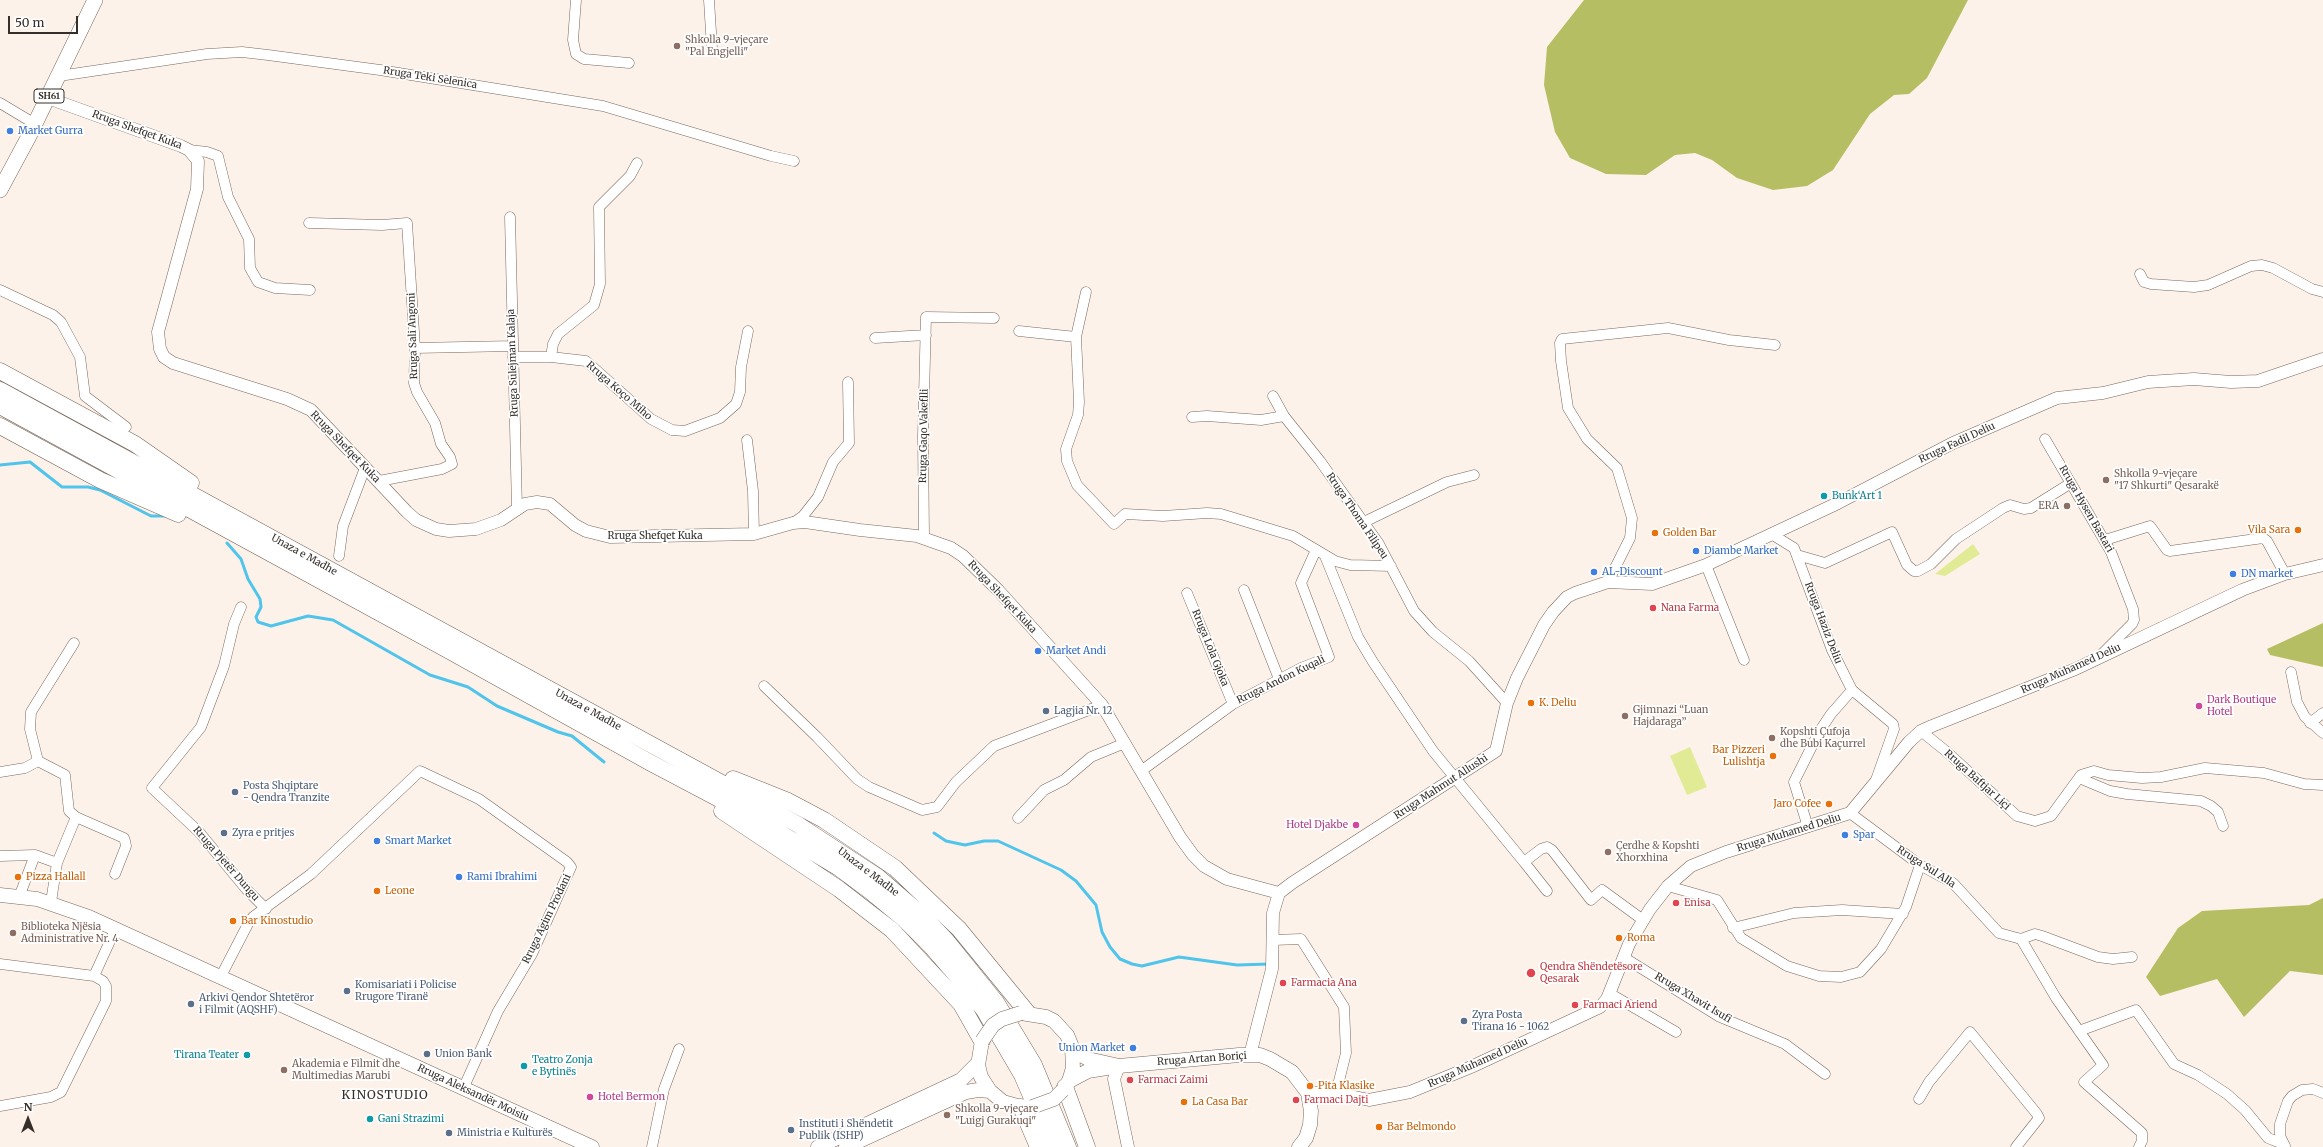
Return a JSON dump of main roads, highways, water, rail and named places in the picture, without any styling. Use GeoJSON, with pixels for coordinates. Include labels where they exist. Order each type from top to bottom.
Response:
{"type":"FeatureCollection","features":[{"type":"Feature","properties":{"kind":"highway"},"geometry":{"type":"LineString","coordinates":[[0,371],[134,444],[208,494],[421,612],[430,632],[411,638],[195,522],[112,486],[0,426]]}},
{"type":"Feature","properties":{"kind":"highway","name":"Unaza e Madhe"},"geometry":{"type":"LineString","coordinates":[[0,390],[430,632],[651,763],[790,837],[839,868],[870,891],[930,945],[963,983],[1005,1045],[1029,1089],[1053,1147]]}},
{"type":"Feature","properties":{"kind":"highway","name":"Unaza e Madhe"},"geometry":{"type":"LineString","coordinates":[[0,406],[430,632],[661,750],[820,837],[878,877],[923,916],[957,952],[996,1002],[1034,1065],[1055,1110],[1068,1147]]}},
{"type":"Feature","properties":{"kind":"highway"},"geometry":{"type":"LineString","coordinates":[[661,750],[788,801],[824,820],[860,843],[916,886],[959,929],[1024,1012]]}},
{"type":"Feature","properties":{"kind":"highway"},"geometry":{"type":"LineString","coordinates":[[651,763],[839,889],[892,930],[961,1004],[982,1041]]}},
{"type":"Feature","properties":{"kind":"highway"},"geometry":{"type":"LineString","coordinates":[[1066,1086],[1087,1147]]}},
{"type":"Feature","properties":{"kind":"highway"},"geometry":{"type":"LineString","coordinates":[[1021,1107],[1038,1147]]}},
{"type":"Feature","properties":{"kind":"main road","name":"SH61"},"geometry":{"type":"LineString","coordinates":[[0,190],[59,76],[95,0]]}},
{"type":"Feature","properties":{"kind":"main road","name":"Rruga Aleksandër Moisiu"},"geometry":{"type":"LineString","coordinates":[[0,895],[51,902],[398,1067],[571,1147]]}},
{"type":"Feature","properties":{"kind":"main road","name":"Rruga Aleksandër Moisiu"},"geometry":{"type":"LineString","coordinates":[[0,903],[43,908],[115,932],[221,976],[463,1089],[592,1147]]}},
{"type":"Feature","properties":{"kind":"main road","name":"Rruga Artan Boriçi"},"geometry":{"type":"LineString","coordinates":[[1024,1012],[1002,1019],[993,1025],[982,1041],[978,1063],[981,1077],[990,1091],[1003,1102],[1021,1107],[1044,1104],[1066,1086],[1088,1071],[1124,1066],[1250,1055],[1270,1059],[1282,1065],[1300,1080],[1308,1093],[1311,1111],[1310,1125],[1306,1138],[1299,1147]]}},
{"type":"Feature","properties":{"kind":"main road"},"geometry":{"type":"LineString","coordinates":[[1024,1012],[1046,1016],[1054,1021],[1067,1035],[1072,1050],[1073,1068],[1066,1086]]}},
{"type":"Feature","properties":{"kind":"main road","name":"Rruga Artan Boriçi"},"geometry":{"type":"LineString","coordinates":[[1072,1050],[1088,1060],[1124,1066]]}},
{"type":"Feature","properties":{"kind":"main road"},"geometry":{"type":"LineString","coordinates":[[818,1147],[961,1080],[978,1063]]}},
{"type":"Feature","properties":{"kind":"main road"},"geometry":{"type":"LineString","coordinates":[[846,1147],[966,1092],[978,1090],[990,1091]]}},
{"type":"Feature","properties":{"kind":"waterway"},"geometry":{"type":"LineString","coordinates":[[0,465],[30,462],[62,487],[88,487],[100,490],[151,516],[166,516]]}},
{"type":"Feature","properties":{"kind":"waterway"},"geometry":{"type":"LineString","coordinates":[[227,543],[241,559],[248,579],[260,599],[261,607],[256,617],[258,622],[271,626],[308,616],[333,620],[430,675],[468,687],[497,706],[558,732],[572,736],[604,762]]}},
{"type":"Feature","properties":{"kind":"waterway"},"geometry":{"type":"LineString","coordinates":[[934,833],[946,841],[965,845],[984,841],[998,841],[1061,870],[1076,881],[1096,905],[1102,932],[1110,947],[1120,959],[1132,964],[1142,966],[1179,957],[1237,965],[1270,964]]}},
{"type":"Feature","properties":{"kind":"place","name":"Shkolla 9-vjeçare \"Pal Engjelli\""},"geometry":{"type":"Point","coordinates":[677,46]}},
{"type":"Feature","properties":{"kind":"place","name":"Market Gurra"},"geometry":{"type":"Point","coordinates":[10,131]}},
{"type":"Feature","properties":{"kind":"place","name":"Shkolla 9-vjeçare \"17 Shkurti\" Qesarakë"},"geometry":{"type":"Point","coordinates":[2106,480]}},
{"type":"Feature","properties":{"kind":"place","name":"Bunk‘Art 1"},"geometry":{"type":"Point","coordinates":[1824,496]}},
{"type":"Feature","properties":{"kind":"place","name":"ERA"},"geometry":{"type":"Point","coordinates":[2067,506]}},
{"type":"Feature","properties":{"kind":"place","name":"Vila Sara"},"geometry":{"type":"Point","coordinates":[2298,530]}},
{"type":"Feature","properties":{"kind":"place","name":"Golden Bar"},"geometry":{"type":"Point","coordinates":[1655,533]}},
{"type":"Feature","properties":{"kind":"place","name":"Diambe Market"},"geometry":{"type":"Point","coordinates":[1696,551]}},
{"type":"Feature","properties":{"kind":"place","name":"AL-Discount"},"geometry":{"type":"Point","coordinates":[1594,572]}},
{"type":"Feature","properties":{"kind":"place","name":"DN market"},"geometry":{"type":"Point","coordinates":[2233,574]}},
{"type":"Feature","properties":{"kind":"place","name":"Nana Farma"},"geometry":{"type":"Point","coordinates":[1653,608]}},
{"type":"Feature","properties":{"kind":"place","name":"Market Andi"},"geometry":{"type":"Point","coordinates":[1038,651]}},
{"type":"Feature","properties":{"kind":"place","name":"K. Deliu"},"geometry":{"type":"Point","coordinates":[1531,703]}},
{"type":"Feature","properties":{"kind":"place","name":"Dark Boutique Hotel"},"geometry":{"type":"Point","coordinates":[2199,706]}},
{"type":"Feature","properties":{"kind":"place","name":"Lagjia Nr. 12"},"geometry":{"type":"Point","coordinates":[1046,711]}},
{"type":"Feature","properties":{"kind":"place","name":"Gjimnazi “Luan Hajdaraga”"},"geometry":{"type":"Point","coordinates":[1625,716]}},
{"type":"Feature","properties":{"kind":"place","name":"Kopshti Çufoja dhe Bubi Kaçurrel"},"geometry":{"type":"Point","coordinates":[1772,738]}},
{"type":"Feature","properties":{"kind":"place","name":"Bar Pizzeri Lulishtja"},"geometry":{"type":"Point","coordinates":[1773,756]}},
{"type":"Feature","properties":{"kind":"place","name":"Posta Shqiptare - Qendra Tranzite"},"geometry":{"type":"Point","coordinates":[235,792]}},
{"type":"Feature","properties":{"kind":"place","name":"Jaro Cofee"},"geometry":{"type":"Point","coordinates":[1829,804]}},
{"type":"Feature","properties":{"kind":"place","name":"Hotel Djakbe"},"geometry":{"type":"Point","coordinates":[1356,825]}},
{"type":"Feature","properties":{"kind":"place","name":"Zyra e pritjes"},"geometry":{"type":"Point","coordinates":[224,833]}},
{"type":"Feature","properties":{"kind":"place","name":"Spar"},"geometry":{"type":"Point","coordinates":[1845,835]}},
{"type":"Feature","properties":{"kind":"place","name":"Smart Market"},"geometry":{"type":"Point","coordinates":[377,841]}},
{"type":"Feature","properties":{"kind":"place","name":"Çerdhe & Kopshti Xhorxhina"},"geometry":{"type":"Point","coordinates":[1608,852]}},
{"type":"Feature","properties":{"kind":"place","name":"Pizza Hallall"},"geometry":{"type":"Point","coordinates":[18,877]}},
{"type":"Feature","properties":{"kind":"place","name":"Rami Ibrahimi"},"geometry":{"type":"Point","coordinates":[459,877]}},
{"type":"Feature","properties":{"kind":"place","name":"Leone"},"geometry":{"type":"Point","coordinates":[377,891]}},
{"type":"Feature","properties":{"kind":"place","name":"Enisa"},"geometry":{"type":"Point","coordinates":[1676,903]}},
{"type":"Feature","properties":{"kind":"place","name":"Bar Kinostudio"},"geometry":{"type":"Point","coordinates":[233,921]}},
{"type":"Feature","properties":{"kind":"place","name":"Biblioteka Njësia Administrative Nr. 4"},"geometry":{"type":"Point","coordinates":[13,933]}},
{"type":"Feature","properties":{"kind":"place","name":"Roma"},"geometry":{"type":"Point","coordinates":[1619,938]}},
{"type":"Feature","properties":{"kind":"place","name":"Qendra Shëndetësore Qesarak"},"geometry":{"type":"Point","coordinates":[1531,973]}},
{"type":"Feature","properties":{"kind":"place","name":"Farmacia Ana"},"geometry":{"type":"Point","coordinates":[1283,983]}},
{"type":"Feature","properties":{"kind":"place","name":"Komisariati i Policise Rrugore Tiranë"},"geometry":{"type":"Point","coordinates":[347,991]}},
{"type":"Feature","properties":{"kind":"place","name":"Arkivi Qendor Shtetëror i Filmit (AQSHF)"},"geometry":{"type":"Point","coordinates":[191,1004]}},
{"type":"Feature","properties":{"kind":"place","name":"Farmaci Ariend"},"geometry":{"type":"Point","coordinates":[1575,1005]}},
{"type":"Feature","properties":{"kind":"place","name":"Zyra Posta Tirana 16 - 1062"},"geometry":{"type":"Point","coordinates":[1464,1021]}},
{"type":"Feature","properties":{"kind":"place","name":"Union Market"},"geometry":{"type":"Point","coordinates":[1133,1048]}},
{"type":"Feature","properties":{"kind":"place","name":"Union Bank"},"geometry":{"type":"Point","coordinates":[427,1054]}},
{"type":"Feature","properties":{"kind":"place","name":"Tirana Teater"},"geometry":{"type":"Point","coordinates":[247,1055]}},
{"type":"Feature","properties":{"kind":"place","name":"Teatro Zonja e Bytinës"},"geometry":{"type":"Point","coordinates":[524,1066]}},
{"type":"Feature","properties":{"kind":"place","name":"Akademia e Filmit dhe Multimedias Marubi"},"geometry":{"type":"Point","coordinates":[284,1070]}},
{"type":"Feature","properties":{"kind":"place","name":"Farmaci Zaimi"},"geometry":{"type":"Point","coordinates":[1130,1080]}},
{"type":"Feature","properties":{"kind":"place","name":"Pita Klasike"},"geometry":{"type":"Point","coordinates":[1310,1086]}},
{"type":"Feature","properties":{"kind":"place","name":"Hotel Bermon"},"geometry":{"type":"Point","coordinates":[590,1097]}},
{"type":"Feature","properties":{"kind":"place","name":"Farmaci Dajti"},"geometry":{"type":"Point","coordinates":[1296,1100]}},
{"type":"Feature","properties":{"kind":"place","name":"La Casa Bar"},"geometry":{"type":"Point","coordinates":[1184,1102]}},
{"type":"Feature","properties":{"kind":"place","name":"Shkolla 9-vjeçare \"Luigj Gurakuqi\""},"geometry":{"type":"Point","coordinates":[947,1115]}},
{"type":"Feature","properties":{"kind":"place","name":"Gani Strazimi"},"geometry":{"type":"Point","coordinates":[370,1119]}},
{"type":"Feature","properties":{"kind":"place","name":"Bar Belmondo"},"geometry":{"type":"Point","coordinates":[1379,1127]}},
{"type":"Feature","properties":{"kind":"place","name":"Instituti i Shëndetit Publik (ISHP)"},"geometry":{"type":"Point","coordinates":[791,1130]}},
{"type":"Feature","properties":{"kind":"place","name":"Ministria e Kulturës"},"geometry":{"type":"Point","coordinates":[449,1133]}},
{"type":"Feature","properties":{"kind":"district","name":"KINOSTUDIO"},"geometry":{"type":"Point","coordinates":[385,1096]}}]}
